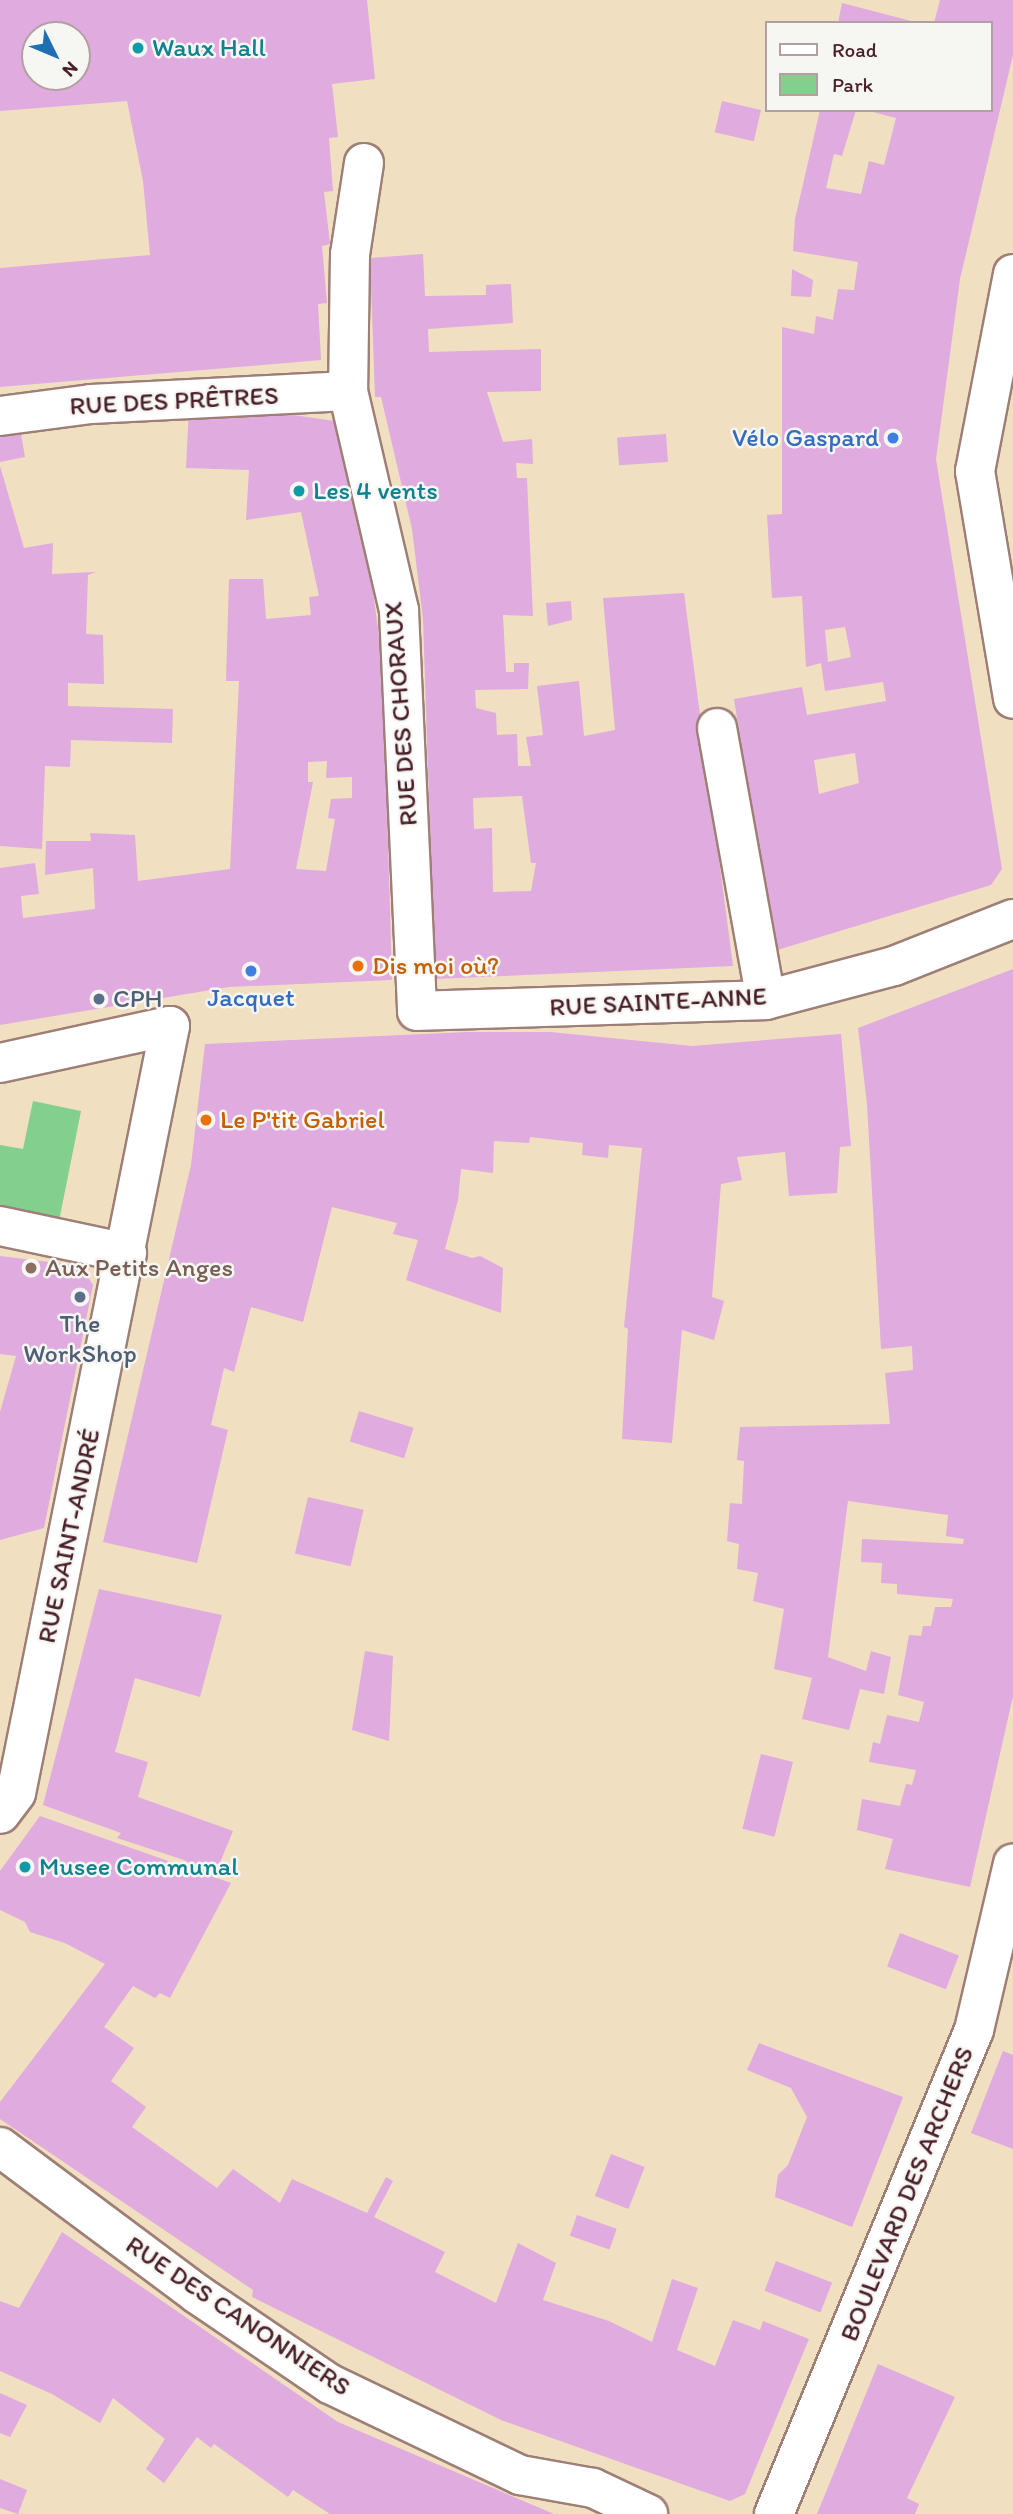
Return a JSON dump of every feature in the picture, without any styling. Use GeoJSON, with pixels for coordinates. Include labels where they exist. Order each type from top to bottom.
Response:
{"type":"FeatureCollection","features":[{"type":"Feature","properties":{"kind":"street","name":"RUE DES CHORAUX"},"geometry":{"type":"LineString","coordinates":[[365,163],[349,254],[348,391],[399,611],[417,1010]]}},
{"type":"Feature","properties":{"kind":"street"},"geometry":{"type":"LineString","coordinates":[[1013,274],[975,471],[1013,699]]}},
{"type":"Feature","properties":{"kind":"street","name":"RUE DES PRÊTRES"},"geometry":{"type":"LineString","coordinates":[[0,416],[91,404],[348,391]]}},
{"type":"Feature","properties":{"kind":"street"},"geometry":{"type":"LineString","coordinates":[[717,728],[766,1000]]}},
{"type":"Feature","properties":{"kind":"street","name":"RUE SAINTE-ANNE"},"geometry":{"type":"LineString","coordinates":[[417,1010],[766,1000],[894,966],[1013,919]]}},
{"type":"Feature","properties":{"kind":"street","name":"RUE SAINT-ANDRÉ"},"geometry":{"type":"LineString","coordinates":[[0,1063],[170,1026],[127,1253],[16,1793],[0,1814]]}},
{"type":"Feature","properties":{"kind":"street"},"geometry":{"type":"LineString","coordinates":[[0,1226],[127,1253]]}},
{"type":"Feature","properties":{"kind":"street","name":"BOULEVARD DES ARCHERS"},"geometry":{"type":"LineString","coordinates":[[774,2514],[974,2030],[1013,1864]]}},
{"type":"Feature","properties":{"kind":"street","name":"RUE DES CANONNIERS"},"geometry":{"type":"LineString","coordinates":[[0,2147],[197,2294],[330,2384],[520,2475],[593,2488],[648,2514]]}},
{"type":"Feature","properties":{"kind":"green space"},"geometry":{"type":"Polygon","coordinates":[[[33,1101],[81,1111],[58,1226],[0,1215],[0,1145],[23,1149],[33,1101]]]}},
{"type":"Feature","properties":{"kind":"building"},"geometry":{"type":"Polygon","coordinates":[[[0,0],[367,0],[375,79],[332,84],[338,137],[329,138],[333,191],[324,192],[330,244],[322,246],[327,303],[318,304],[321,360],[0,387],[0,268],[150,255],[143,181],[127,101],[0,111],[0,0]]]}},
{"type":"Feature","properties":{"kind":"building"},"geometry":{"type":"Polygon","coordinates":[[[940,0],[1013,0],[1013,55],[960,279],[936,459],[1002,869],[991,885],[774,951],[734,699],[802,687],[807,715],[886,701],[883,682],[825,691],[821,663],[806,667],[802,596],[772,598],[767,515],[782,514],[782,327],[814,334],[816,316],[833,320],[838,289],[854,290],[858,262],[793,251],[795,219],[820,112],[855,112],[842,156],[834,154],[826,188],[861,194],[869,161],[884,165],[896,118],[873,112],[992,112],[992,21],[935,21],[940,0]],[[845,627],[825,630],[828,662],[851,657],[845,627]],[[855,753],[814,760],[819,794],[859,783],[855,753]]]}},
{"type":"Feature","properties":{"kind":"building"},"geometry":{"type":"Polygon","coordinates":[[[842,3],[911,21],[838,21],[842,3]]]}},
{"type":"Feature","properties":{"kind":"building"},"geometry":{"type":"Polygon","coordinates":[[[722,101],[761,110],[754,141],[715,132],[722,101]]]}},
{"type":"Feature","properties":{"kind":"building"},"geometry":{"type":"Polygon","coordinates":[[[423,254],[425,296],[486,295],[486,285],[511,284],[513,323],[428,329],[429,352],[541,349],[541,391],[487,392],[503,442],[532,439],[533,464],[516,463],[517,478],[527,478],[533,616],[503,615],[506,672],[514,672],[514,663],[529,663],[528,689],[475,690],[476,708],[496,713],[497,735],[517,734],[518,766],[531,766],[526,737],[543,735],[537,686],[579,681],[584,736],[615,730],[603,598],[684,593],[733,966],[435,979],[423,619],[412,529],[381,397],[375,397],[370,258],[423,254]],[[522,796],[473,798],[474,829],[492,828],[493,892],[531,891],[536,863],[531,863],[522,796]]]}},
{"type":"Feature","properties":{"kind":"building"},"geometry":{"type":"Polygon","coordinates":[[[792,269],[813,280],[811,297],[791,296],[792,269]]]}},
{"type":"Feature","properties":{"kind":"building"},"geometry":{"type":"Polygon","coordinates":[[[189,407],[251,409],[335,421],[373,592],[383,665],[392,980],[229,987],[0,1025],[0,868],[35,863],[39,894],[21,896],[23,918],[95,909],[93,868],[45,875],[46,841],[91,841],[90,833],[135,835],[138,881],[230,869],[239,681],[226,681],[229,579],[263,579],[266,619],[311,615],[309,597],[319,596],[301,512],[246,520],[249,470],[186,468],[189,407]],[[327,761],[308,762],[308,782],[313,782],[296,869],[326,871],[335,819],[328,818],[331,799],[352,798],[352,777],[326,778],[327,761]]]}},
{"type":"Feature","properties":{"kind":"building"},"geometry":{"type":"Polygon","coordinates":[[[20,428],[25,457],[0,462],[0,430],[20,428]]]}},
{"type":"Feature","properties":{"kind":"building"},"geometry":{"type":"Polygon","coordinates":[[[666,434],[668,462],[619,465],[617,437],[666,434]]]}},
{"type":"Feature","properties":{"kind":"building"},"geometry":{"type":"Polygon","coordinates":[[[0,466],[24,548],[53,543],[52,574],[96,572],[88,575],[86,634],[103,635],[104,684],[68,683],[68,706],[173,709],[172,743],[71,740],[70,767],[45,766],[42,849],[0,846],[0,466]]]}},
{"type":"Feature","properties":{"kind":"building"},"geometry":{"type":"Polygon","coordinates":[[[571,601],[572,620],[548,626],[546,603],[571,601]]]}},
{"type":"Feature","properties":{"kind":"building"},"geometry":{"type":"Polygon","coordinates":[[[1013,969],[1013,1696],[970,1887],[885,1869],[893,1839],[857,1830],[862,1799],[900,1806],[906,1784],[912,1785],[916,1770],[869,1762],[873,1742],[880,1744],[887,1715],[919,1722],[924,1702],[898,1695],[909,1635],[921,1636],[923,1626],[931,1626],[935,1607],[951,1607],[953,1599],[897,1594],[897,1584],[881,1583],[882,1563],[861,1562],[862,1539],[963,1544],[964,1539],[946,1536],[948,1515],[848,1501],[828,1657],[866,1671],[871,1651],[891,1657],[884,1694],[860,1689],[849,1730],[802,1719],[812,1678],[774,1669],[784,1609],[753,1601],[758,1573],[737,1569],[739,1544],[727,1541],[730,1503],[742,1504],[744,1461],[737,1460],[740,1427],[890,1424],[885,1373],[913,1370],[912,1346],[881,1349],[867,1104],[858,1028],[1013,969]]]}},
{"type":"Feature","properties":{"kind":"building"},"geometry":{"type":"Polygon","coordinates":[[[468,1032],[550,1032],[692,1046],[841,1034],[851,1146],[840,1147],[837,1193],[789,1196],[785,1152],[737,1157],[742,1180],[721,1184],[712,1297],[724,1301],[714,1340],[682,1330],[672,1443],[622,1439],[628,1329],[624,1327],[642,1148],[609,1145],[608,1158],[582,1155],[583,1143],[530,1137],[529,1143],[494,1141],[493,1173],[461,1169],[458,1200],[445,1249],[472,1258],[480,1256],[503,1268],[501,1313],[406,1280],[418,1240],[393,1234],[397,1223],[332,1207],[303,1322],[251,1307],[234,1372],[224,1368],[211,1425],[228,1430],[197,1563],[103,1542],[191,1165],[205,1044],[468,1032]]]}},
{"type":"Feature","properties":{"kind":"building"},"geometry":{"type":"Polygon","coordinates":[[[0,1256],[81,1266],[93,1285],[44,1528],[0,1540],[0,1412],[16,1356],[0,1354],[0,1256]]]}},
{"type":"Feature","properties":{"kind":"building"},"geometry":{"type":"Polygon","coordinates":[[[359,1411],[414,1428],[404,1458],[350,1442],[359,1411]]]}},
{"type":"Feature","properties":{"kind":"building"},"geometry":{"type":"Polygon","coordinates":[[[308,1497],[364,1510],[350,1566],[295,1554],[308,1497]]]}},
{"type":"Feature","properties":{"kind":"building"},"geometry":{"type":"Polygon","coordinates":[[[99,1589],[222,1615],[200,1697],[135,1678],[115,1752],[148,1762],[138,1797],[233,1831],[214,1877],[184,1860],[117,1838],[121,1833],[43,1805],[99,1589]]]}},
{"type":"Feature","properties":{"kind":"building"},"geometry":{"type":"Polygon","coordinates":[[[365,1651],[393,1656],[389,1741],[352,1730],[365,1651]]]}},
{"type":"Feature","properties":{"kind":"building"},"geometry":{"type":"Polygon","coordinates":[[[761,1754],[793,1762],[774,1837],[742,1829],[761,1754]]]}},
{"type":"Feature","properties":{"kind":"building"},"geometry":{"type":"Polygon","coordinates":[[[40,1816],[231,1883],[170,1998],[160,1993],[155,1998],[133,1986],[104,2027],[134,2048],[111,2081],[146,2107],[132,2127],[217,2188],[233,2169],[280,2203],[292,2179],[367,2213],[386,2177],[393,2181],[374,2217],[445,2252],[435,2272],[496,2303],[518,2243],[556,2263],[543,2300],[609,2321],[652,2342],[672,2279],[698,2288],[677,2350],[715,2366],[733,2320],[760,2330],[763,2321],[809,2339],[745,2494],[730,2501],[501,2420],[252,2297],[253,2290],[0,2119],[0,2102],[105,1964],[65,1943],[30,1932],[25,1922],[0,1910],[0,1871],[40,1816]]]}},
{"type":"Feature","properties":{"kind":"building"},"geometry":{"type":"Polygon","coordinates":[[[900,1933],[959,1956],[946,1989],[887,1967],[900,1933]]]}},
{"type":"Feature","properties":{"kind":"building"},"geometry":{"type":"Polygon","coordinates":[[[759,2043],[903,2097],[852,2227],[775,2197],[778,2175],[788,2165],[807,2117],[791,2088],[747,2070],[759,2043]]]}},
{"type":"Feature","properties":{"kind":"building"},"geometry":{"type":"Polygon","coordinates":[[[1003,2051],[1013,2055],[1013,2149],[971,2133],[1003,2051]]]}},
{"type":"Feature","properties":{"kind":"building"},"geometry":{"type":"Polygon","coordinates":[[[611,2154],[645,2167],[628,2209],[595,2196],[611,2154]]]}},
{"type":"Feature","properties":{"kind":"building"},"geometry":{"type":"Polygon","coordinates":[[[577,2215],[617,2229],[610,2249],[570,2236],[577,2215]]]}},
{"type":"Feature","properties":{"kind":"building"},"geometry":{"type":"Polygon","coordinates":[[[62,2232],[338,2422],[554,2514],[330,2514],[293,2490],[288,2497],[214,2444],[211,2448],[197,2437],[164,2483],[146,2469],[165,2439],[113,2398],[100,2423],[52,2394],[0,2371],[0,2301],[19,2308],[62,2232]]]}},
{"type":"Feature","properties":{"kind":"building"},"geometry":{"type":"Polygon","coordinates":[[[776,2261],[832,2283],[821,2312],[765,2291],[776,2261]]]}},
{"type":"Feature","properties":{"kind":"building"},"geometry":{"type":"Polygon","coordinates":[[[878,2364],[955,2397],[907,2498],[919,2504],[915,2514],[817,2514],[878,2364]]]}},
{"type":"Feature","properties":{"kind":"building"},"geometry":{"type":"Polygon","coordinates":[[[0,2393],[27,2405],[10,2437],[0,2433],[0,2393]]]}},
{"type":"Feature","properties":{"kind":"building"},"geometry":{"type":"Polygon","coordinates":[[[0,2479],[27,2490],[18,2514],[0,2508],[0,2479]]]}},
{"type":"Feature","properties":{"kind":"place","name":"Waux Hall"},"geometry":{"type":"Point","coordinates":[138,48]}},
{"type":"Feature","properties":{"kind":"place","name":"Vélo Gaspard"},"geometry":{"type":"Point","coordinates":[893,438]}},
{"type":"Feature","properties":{"kind":"place","name":"Les 4 vents"},"geometry":{"type":"Point","coordinates":[299,491]}},
{"type":"Feature","properties":{"kind":"place","name":"Dis moi où?"},"geometry":{"type":"Point","coordinates":[358,966]}},
{"type":"Feature","properties":{"kind":"place","name":"Jacquet"},"geometry":{"type":"Point","coordinates":[251,971]}},
{"type":"Feature","properties":{"kind":"place","name":"CPH"},"geometry":{"type":"Point","coordinates":[99,999]}},
{"type":"Feature","properties":{"kind":"place","name":"Le P'tit Gabriel"},"geometry":{"type":"Point","coordinates":[206,1120]}},
{"type":"Feature","properties":{"kind":"place","name":"Aux Petits Anges"},"geometry":{"type":"Point","coordinates":[31,1268]}},
{"type":"Feature","properties":{"kind":"place","name":"The WorkShop"},"geometry":{"type":"Point","coordinates":[80,1297]}},
{"type":"Feature","properties":{"kind":"place","name":"Musee Communal"},"geometry":{"type":"Point","coordinates":[25,1867]}}]}
